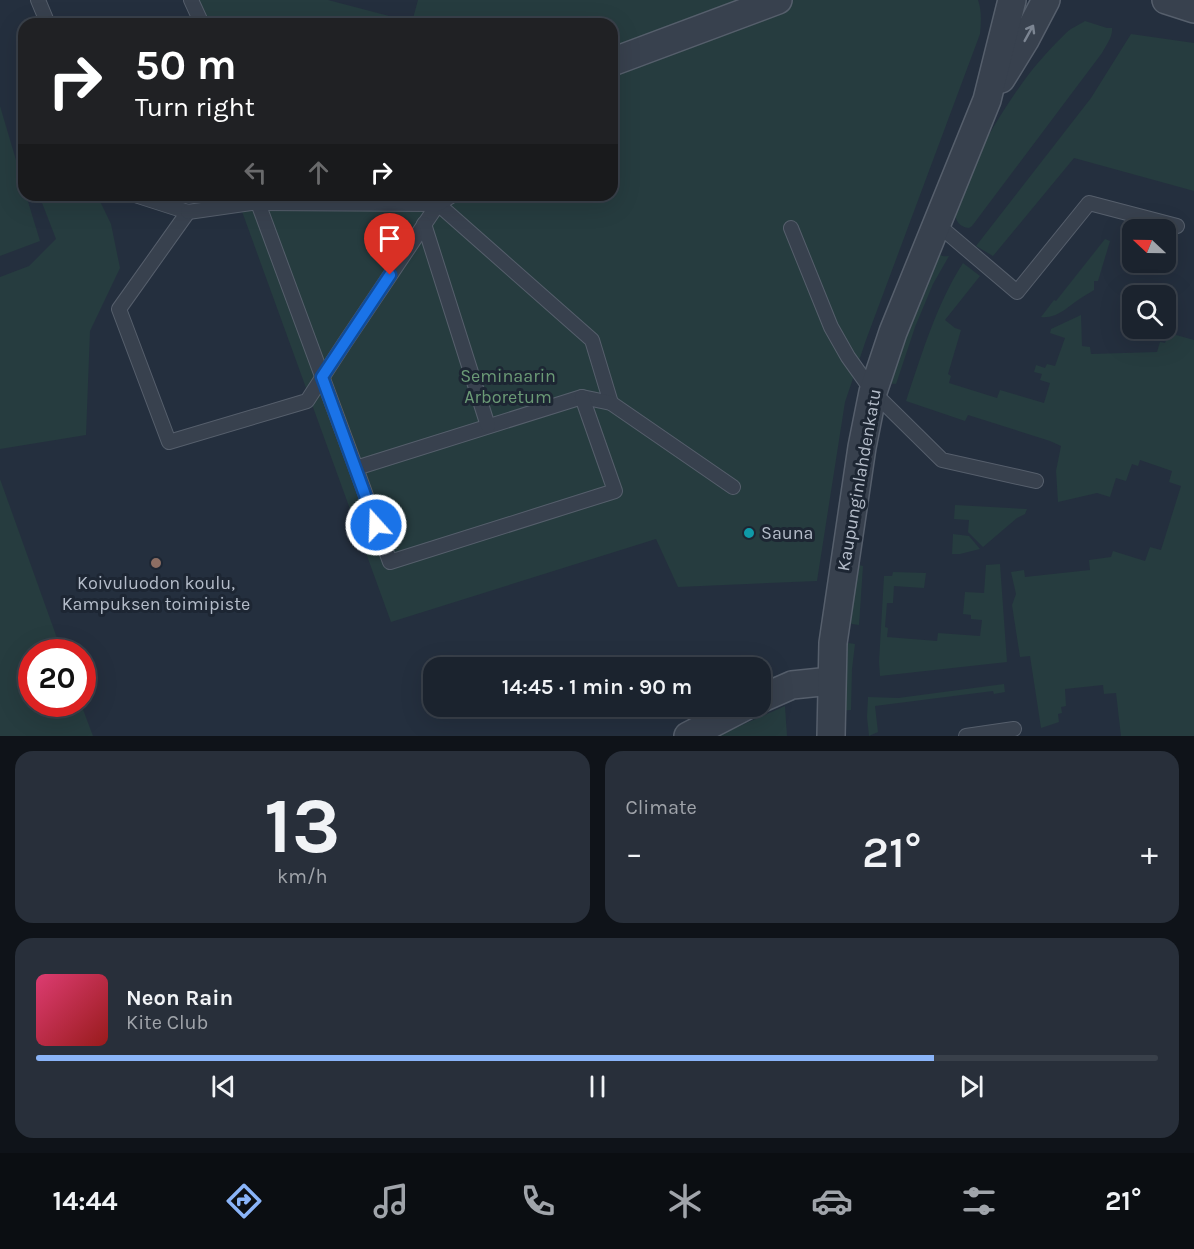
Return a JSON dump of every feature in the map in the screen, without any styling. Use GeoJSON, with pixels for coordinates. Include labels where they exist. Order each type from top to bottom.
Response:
{"type":"FeatureCollection","features":[{"type":"Feature","properties":{"kind":"street"},"geometry":{"type":"LineString","coordinates":[[618,60],[777,0]]}},
{"type":"Feature","properties":{"kind":"street","name":"Kaupunginlahdenkatu"},"geometry":{"type":"LineString","coordinates":[[831,736],[832,643],[862,447],[873,392],[894,332],[987,100],[1012,0]]}},
{"type":"Feature","properties":{"kind":"street","name":"Kaupunginlahdenkatu"},"geometry":{"type":"LineString","coordinates":[[987,100],[1025,40],[1046,0]]}},
{"type":"Feature","properties":{"kind":"street"},"geometry":{"type":"LineString","coordinates":[[1167,0],[1194,9]]}},
{"type":"Feature","properties":{"kind":"street"},"geometry":{"type":"LineString","coordinates":[[771,695],[792,686],[831,681]]}},
{"type":"Feature","properties":{"kind":"street"},"geometry":{"type":"LineString","coordinates":[[688,736],[725,717]]}},
{"type":"Feature","properties":{"kind":"lane"},"geometry":{"type":"LineString","coordinates":[[38,0],[46,18]]}},
{"type":"Feature","properties":{"kind":"lane"},"geometry":{"type":"LineString","coordinates":[[191,0],[199,18]]}},
{"type":"Feature","properties":{"kind":"lane"},"geometry":{"type":"LineString","coordinates":[[154,201],[188,212],[258,203],[438,204],[592,340],[610,403]]}},
{"type":"Feature","properties":{"kind":"lane"},"geometry":{"type":"LineString","coordinates":[[188,212],[119,309],[169,442],[307,401],[424,224],[438,204],[443,201]]}},
{"type":"Feature","properties":{"kind":"lane"},"geometry":{"type":"LineString","coordinates":[[258,203],[390,562],[615,491],[582,398]]}},
{"type":"Feature","properties":{"kind":"lane"},"geometry":{"type":"LineString","coordinates":[[937,224],[1017,292],[1089,203],[1177,226]]}},
{"type":"Feature","properties":{"kind":"lane"},"geometry":{"type":"LineString","coordinates":[[424,224],[488,426]]}},
{"type":"Feature","properties":{"kind":"lane"},"geometry":{"type":"LineString","coordinates":[[791,228],[831,327],[848,357],[873,392],[942,460],[1036,481]]}},
{"type":"Feature","properties":{"kind":"lane"},"geometry":{"type":"LineString","coordinates":[[356,468],[582,398],[610,403],[733,487]]}},
{"type":"Feature","properties":{"kind":"lane"},"geometry":{"type":"LineString","coordinates":[[966,736],[1014,729]]}},
{"type":"Feature","properties":{"kind":"green space","name":"Seminaarin Arboretum"},"geometry":{"type":"Polygon","coordinates":[[[188,0],[328,0],[397,18],[192,18],[188,0]]]}},
{"type":"Feature","properties":{"kind":"green space","name":"Seminaarin Arboretum"},"geometry":{"type":"Polygon","coordinates":[[[418,0],[978,0],[981,13],[980,34],[845,402],[817,581],[678,587],[656,539],[391,622],[238,201],[618,201],[618,18],[413,18],[418,0]]]}},
{"type":"Feature","properties":{"kind":"green space"},"geometry":{"type":"Polygon","coordinates":[[[1085,21],[1112,28],[1110,38],[1102,53],[972,226],[969,228],[961,225],[955,216],[957,201],[991,130],[1038,63],[1066,33],[1085,21]]]}},
{"type":"Feature","properties":{"kind":"green space"},"geometry":{"type":"Polygon","coordinates":[[[1131,34],[1194,43],[1194,191],[1074,158],[993,256],[976,246],[1091,98],[1131,34]]]}},
{"type":"Feature","properties":{"kind":"green space"},"geometry":{"type":"Polygon","coordinates":[[[0,106],[18,167],[18,201],[28,201],[40,241],[0,256],[0,106]]]}},
{"type":"Feature","properties":{"kind":"green space"},"geometry":{"type":"Polygon","coordinates":[[[41,201],[100,201],[111,224],[120,268],[90,331],[86,435],[0,449],[0,277],[29,266],[56,239],[41,201]]]}},
{"type":"Feature","properties":{"kind":"green space"},"geometry":{"type":"Polygon","coordinates":[[[1105,239],[1110,241],[1098,281],[1094,281],[1094,290],[1058,314],[1041,317],[1054,300],[1056,301],[1105,239]]]}},
{"type":"Feature","properties":{"kind":"green space"},"geometry":{"type":"Polygon","coordinates":[[[936,251],[942,256],[949,256],[933,284],[915,327],[896,384],[887,383],[936,251]]]}},
{"type":"Feature","properties":{"kind":"green space"},"geometry":{"type":"Polygon","coordinates":[[[963,263],[980,276],[945,320],[961,330],[948,374],[951,376],[949,383],[997,398],[1000,390],[1044,403],[1050,383],[1040,380],[1042,374],[1034,372],[1036,365],[1045,368],[1047,364],[1055,366],[1065,338],[1050,333],[1051,329],[1081,315],[1082,346],[1090,347],[1091,354],[1157,352],[1160,342],[1165,343],[1167,339],[1176,339],[1176,335],[1194,340],[1194,736],[1121,736],[1116,693],[1104,694],[1103,685],[1065,689],[1066,706],[1061,707],[1062,713],[1058,714],[1059,722],[1041,728],[1030,656],[1020,657],[1012,605],[1016,594],[1011,572],[1024,570],[1025,577],[1090,570],[1089,560],[1111,557],[1113,551],[1145,561],[1150,547],[1161,550],[1181,486],[1169,482],[1172,471],[1140,460],[1138,466],[1132,464],[1126,481],[1116,478],[1110,497],[1097,493],[1058,502],[1056,471],[1061,446],[968,415],[965,421],[906,401],[937,313],[963,263]]]}},
{"type":"Feature","properties":{"kind":"green space"},"geometry":{"type":"Polygon","coordinates":[[[0,479],[57,639],[18,639],[18,717],[86,717],[93,736],[0,736],[0,479]]]}},
{"type":"Feature","properties":{"kind":"green space"},"geometry":{"type":"Polygon","coordinates":[[[955,505],[1027,509],[1025,514],[983,547],[968,532],[969,520],[954,519],[955,505]]]}},
{"type":"Feature","properties":{"kind":"green space"},"geometry":{"type":"Polygon","coordinates":[[[953,534],[969,536],[980,549],[952,554],[953,534]]]}},
{"type":"Feature","properties":{"kind":"green space"},"geometry":{"type":"Polygon","coordinates":[[[854,564],[863,566],[859,625],[845,623],[854,564]]]}},
{"type":"Feature","properties":{"kind":"green space"},"geometry":{"type":"Polygon","coordinates":[[[1000,564],[1007,662],[880,676],[884,576],[892,576],[893,572],[926,573],[924,588],[894,586],[893,603],[887,603],[885,627],[888,628],[887,637],[937,641],[938,633],[980,636],[982,620],[971,619],[971,615],[963,614],[965,592],[984,593],[986,565],[1000,564]]]}},
{"type":"Feature","properties":{"kind":"green space"},"geometry":{"type":"Polygon","coordinates":[[[842,642],[855,644],[851,710],[839,711],[842,642]]]}},
{"type":"Feature","properties":{"kind":"green space"},"geometry":{"type":"Polygon","coordinates":[[[1004,684],[1005,692],[994,694],[993,691],[875,706],[878,732],[869,736],[868,697],[898,698],[1004,684]]]}},
{"type":"Feature","properties":{"kind":"green space"},"geometry":{"type":"Polygon","coordinates":[[[785,706],[787,736],[717,736],[760,717],[771,717],[771,712],[785,706]]]}},
{"type":"Feature","properties":{"kind":"place","name":"Sauna"},"geometry":{"type":"Point","coordinates":[749,533]}},
{"type":"Feature","properties":{"kind":"place","name":"Koivuluodon koulu, Kampuksen toimipiste"},"geometry":{"type":"Point","coordinates":[156,563]}},
{"type":"Feature","properties":{"kind":"route"},"geometry":{"type":"LineString","coordinates":[[376,525],[322,377],[390,275]]}}]}
